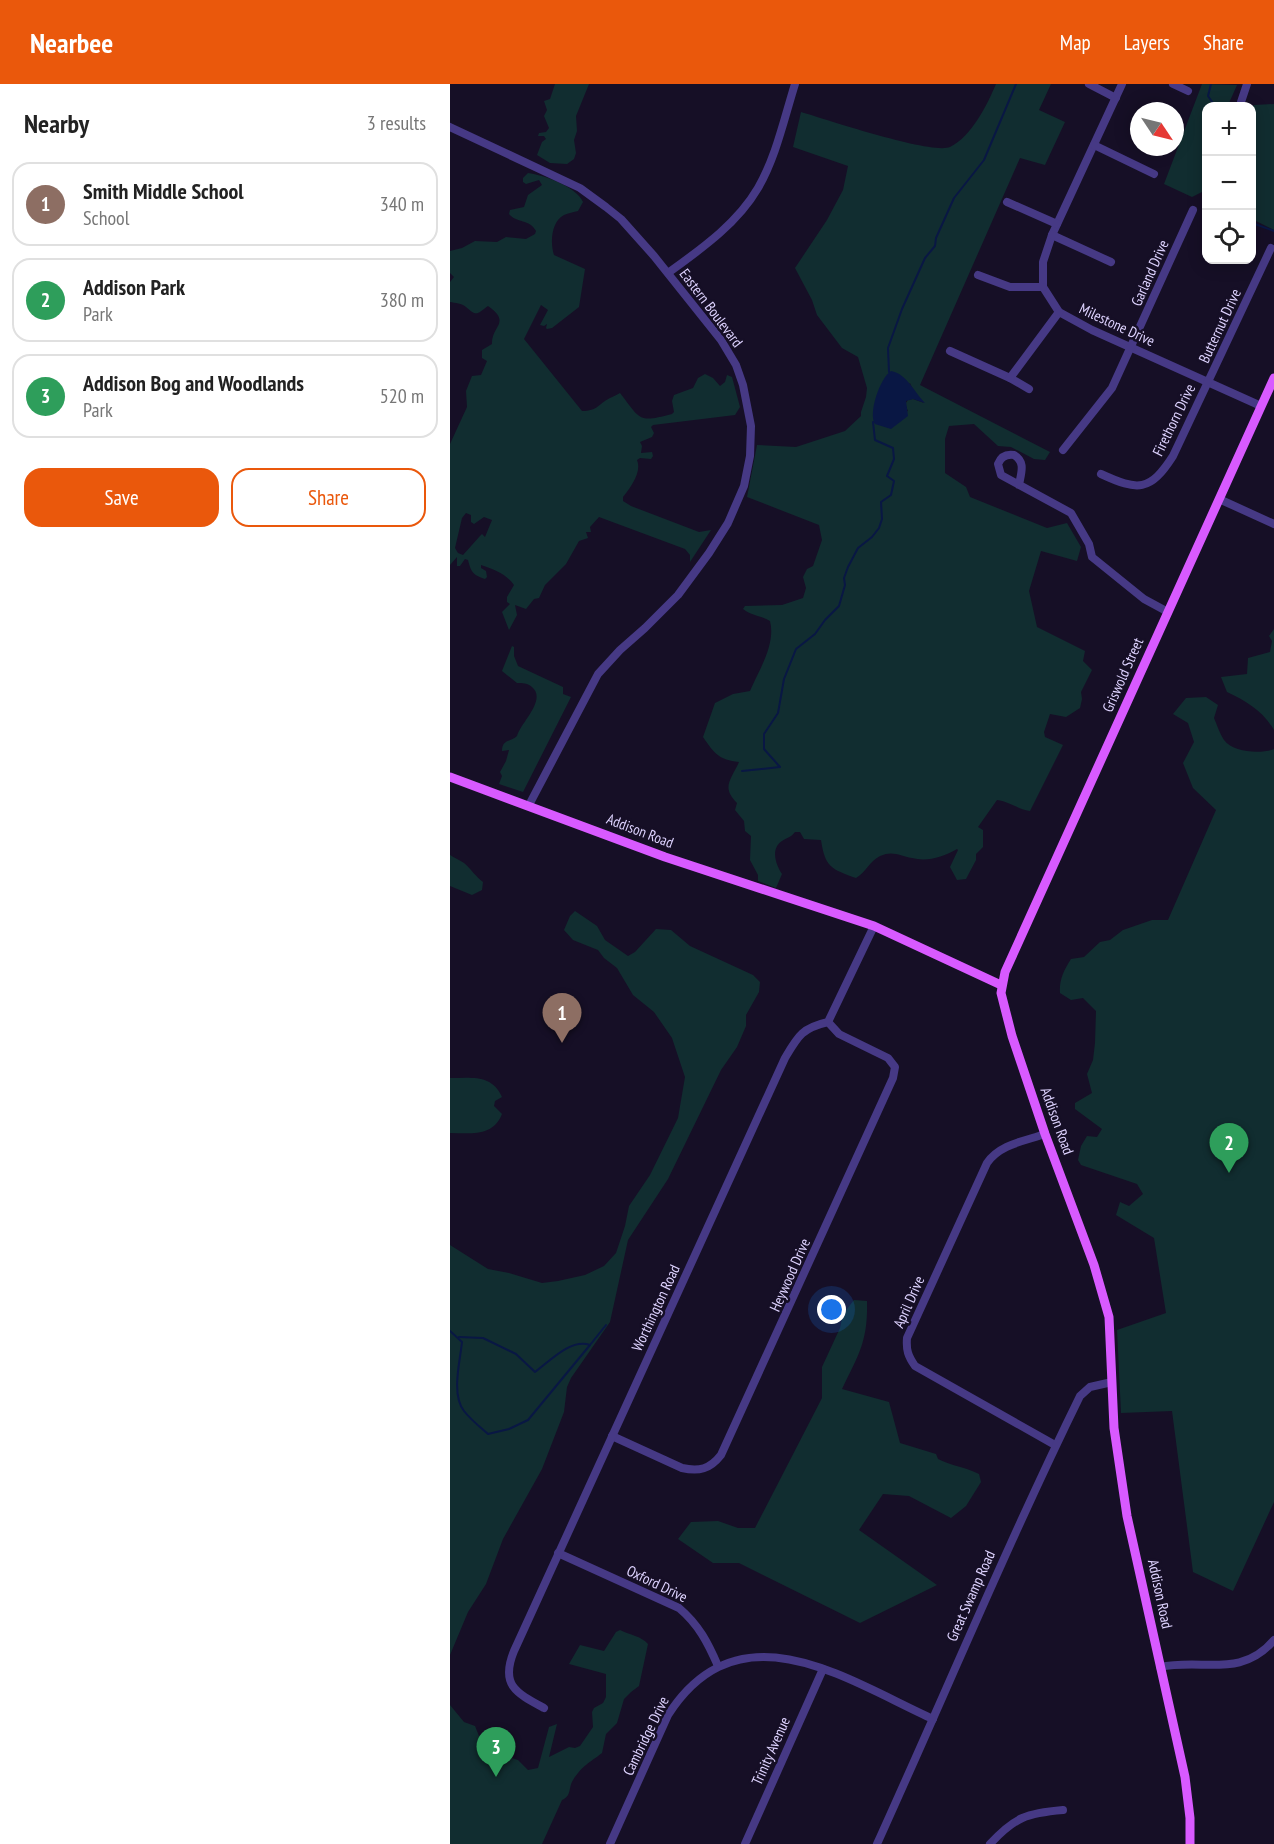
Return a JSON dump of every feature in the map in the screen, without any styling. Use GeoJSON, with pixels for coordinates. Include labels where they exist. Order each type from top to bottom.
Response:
{"type":"FeatureCollection","features":[{"type":"Feature","properties":{"kind":"main road","name":"Griswold Street"},"geometry":{"type":"LineString","coordinates":[[1001,985],[1274,378]]}},
{"type":"Feature","properties":{"kind":"main road","name":"Addison Road"},"geometry":{"type":"LineString","coordinates":[[450,777],[684,863],[874,926],[1001,985],[1007,1020],[1045,1134],[1103,1292],[1109,1317],[1114,1428],[1127,1516],[1185,1777],[1190,1818],[1190,1844]]}},
{"type":"Feature","properties":{"kind":"street"},"geometry":{"type":"LineString","coordinates":[[668,273],[720,233],[748,204],[767,171],[795,84]]}},
{"type":"Feature","properties":{"kind":"street"},"geometry":{"type":"LineString","coordinates":[[1089,84],[1116,98]]}},
{"type":"Feature","properties":{"kind":"street"},"geometry":{"type":"LineString","coordinates":[[978,275],[1010,287],[1043,287],[1043,262],[1052,235],[1122,84]]}},
{"type":"Feature","properties":{"kind":"street"},"geometry":{"type":"LineString","coordinates":[[1173,84],[1188,91]]}},
{"type":"Feature","properties":{"kind":"street"},"geometry":{"type":"LineString","coordinates":[[1241,102],[1247,84]]}},
{"type":"Feature","properties":{"kind":"street","name":"Eastern Boulevard"},"geometry":{"type":"LineString","coordinates":[[450,127],[580,188],[621,219],[668,273],[721,340],[736,365],[743,385],[751,426],[750,456],[744,486],[728,523],[693,576],[664,610],[620,650],[598,674],[529,805]]}},
{"type":"Feature","properties":{"kind":"street"},"geometry":{"type":"LineString","coordinates":[[1094,145],[1154,174]]}},
{"type":"Feature","properties":{"kind":"street"},"geometry":{"type":"LineString","coordinates":[[1007,202],[1057,224]]}},
{"type":"Feature","properties":{"kind":"street","name":"Garland Drive"},"geometry":{"type":"LineString","coordinates":[[1063,450],[1112,388],[1193,210]]}},
{"type":"Feature","properties":{"kind":"street"},"geometry":{"type":"LineString","coordinates":[[1052,235],[1111,262]]}},
{"type":"Feature","properties":{"kind":"street","name":"Butternut Drive"},"geometry":{"type":"LineString","coordinates":[[1208,382],[1271,248]]}},
{"type":"Feature","properties":{"kind":"street","name":"Milestone Drive"},"geometry":{"type":"LineString","coordinates":[[1043,287],[1059,312],[1131,348],[1261,406]]}},
{"type":"Feature","properties":{"kind":"street"},"geometry":{"type":"LineString","coordinates":[[1010,378],[1059,312]]}},
{"type":"Feature","properties":{"kind":"street"},"geometry":{"type":"LineString","coordinates":[[950,351],[1029,389]]}},
{"type":"Feature","properties":{"kind":"street","name":"Firethorn Drive"},"geometry":{"type":"LineString","coordinates":[[1101,474],[1126,485],[1137,486],[1150,483],[1161,475],[1173,456],[1208,382]]}},
{"type":"Feature","properties":{"kind":"street"},"geometry":{"type":"LineString","coordinates":[[1018,485],[1071,513],[1089,544],[1092,557],[1137,595],[1168,612]]}},
{"type":"Feature","properties":{"kind":"street"},"geometry":{"type":"LineString","coordinates":[[1220,499],[1274,524]]}},
{"type":"Feature","properties":{"kind":"street"},"geometry":{"type":"LineString","coordinates":[[828,1022],[874,926]]}},
{"type":"Feature","properties":{"kind":"street","name":"Worthington Road"},"geometry":{"type":"LineString","coordinates":[[544,1708],[519,1695],[509,1681],[508,1665],[785,1058],[797,1037],[811,1026],[828,1022]]}},
{"type":"Feature","properties":{"kind":"street","name":"Heywood Drive"},"geometry":{"type":"LineString","coordinates":[[612,1436],[682,1468],[694,1471],[714,1464],[722,1455],[893,1078],[895,1067],[888,1058],[839,1034],[828,1022]]}},
{"type":"Feature","properties":{"kind":"street","name":"April Drive"},"geometry":{"type":"LineString","coordinates":[[1045,1134],[1002,1148],[987,1163],[907,1338],[906,1348],[915,1366],[1056,1445]]}},
{"type":"Feature","properties":{"kind":"street","name":"Great Swamp Road"},"geometry":{"type":"LineString","coordinates":[[878,1844],[980,1608],[1056,1445],[1083,1392],[1093,1385],[1112,1382]]}},
{"type":"Feature","properties":{"kind":"street","name":"Oxford Drive"},"geometry":{"type":"LineString","coordinates":[[558,1552],[679,1608],[703,1632],[718,1666]]}},
{"type":"Feature","properties":{"kind":"street"},"geometry":{"type":"LineString","coordinates":[[1160,1667],[1235,1664],[1257,1655],[1274,1640]]}},
{"type":"Feature","properties":{"kind":"street","name":"Cambridge Drive"},"geometry":{"type":"LineString","coordinates":[[610,1844],[668,1715],[690,1686],[718,1666],[755,1657],[774,1656],[797,1660],[823,1669],[933,1719]]}},
{"type":"Feature","properties":{"kind":"street","name":"Trinity Avenue"},"geometry":{"type":"LineString","coordinates":[[745,1844],[823,1669]]}},
{"type":"Feature","properties":{"kind":"street"},"geometry":{"type":"LineString","coordinates":[[990,1844],[1014,1822],[1033,1813],[1063,1810]]}},
{"type":"Feature","properties":{"kind":"green space"},"geometry":{"type":"Polygon","coordinates":[[[555,84],[589,84],[576,116],[577,131],[574,140],[576,153],[574,159],[567,164],[550,163],[537,155],[542,142],[546,139],[544,136],[538,136],[539,133],[546,132],[549,128],[544,116],[547,110],[544,101],[550,99],[555,84]]]}},
{"type":"Feature","properties":{"kind":"green space"},"geometry":{"type":"Polygon","coordinates":[[[996,84],[1051,84],[1039,110],[1065,122],[1045,165],[1020,158],[920,385],[1050,452],[1045,460],[1034,459],[1011,447],[998,446],[974,424],[949,426],[945,439],[945,473],[966,487],[970,497],[1047,528],[1067,523],[1081,547],[1077,561],[1041,551],[1029,591],[1037,627],[1085,651],[1083,661],[1092,670],[1081,692],[1080,708],[1066,717],[1050,714],[1044,732],[1045,737],[1063,745],[1030,811],[997,800],[978,827],[983,830],[983,847],[976,854],[976,860],[966,879],[957,880],[950,867],[957,849],[929,859],[918,859],[893,853],[885,854],[876,858],[856,878],[835,869],[827,862],[821,840],[804,839],[800,832],[795,832],[776,848],[776,862],[782,874],[776,888],[758,881],[758,875],[750,860],[751,836],[745,831],[744,821],[735,810],[737,803],[729,792],[729,783],[739,762],[726,760],[718,755],[703,737],[715,703],[733,694],[750,691],[769,648],[770,621],[743,609],[745,606],[782,605],[803,598],[806,588],[803,577],[807,569],[813,566],[822,540],[819,525],[747,497],[757,445],[796,447],[845,431],[861,416],[866,397],[867,388],[858,357],[842,348],[817,315],[812,300],[795,268],[827,220],[843,190],[848,166],[793,147],[801,112],[922,146],[950,147],[972,128],[996,84]],[[910,383],[873,422],[908,411],[905,404],[908,400],[913,399],[924,403],[914,392],[910,383]]]}},
{"type":"Feature","properties":{"kind":"green space"},"geometry":{"type":"Polygon","coordinates":[[[1202,84],[1237,85],[1229,102],[1202,102],[1202,192],[1192,197],[1164,184],[1175,156],[1184,156],[1184,131],[1202,84]]]}},
{"type":"Feature","properties":{"kind":"green space"},"geometry":{"type":"Polygon","coordinates":[[[1274,104],[1274,230],[1256,221],[1256,105],[1274,104]]]}},
{"type":"Feature","properties":{"kind":"green space"},"geometry":{"type":"Polygon","coordinates":[[[528,173],[551,179],[574,191],[583,202],[578,211],[560,218],[554,228],[552,239],[554,255],[585,269],[579,307],[552,328],[547,329],[547,324],[540,325],[548,310],[541,305],[524,339],[582,411],[595,408],[620,393],[641,417],[652,418],[672,414],[674,395],[693,388],[698,378],[705,374],[713,378],[720,386],[725,382],[727,375],[732,377],[740,407],[735,415],[653,425],[651,427],[654,433],[652,437],[640,442],[641,453],[652,452],[653,456],[651,459],[637,460],[637,474],[623,497],[623,501],[699,532],[711,530],[690,562],[690,555],[685,549],[599,517],[590,527],[591,532],[586,532],[588,538],[579,541],[566,564],[545,585],[539,598],[534,599],[526,609],[515,605],[517,615],[509,630],[502,612],[510,604],[507,602],[507,597],[514,585],[511,581],[499,572],[481,565],[487,577],[485,579],[478,576],[465,559],[460,566],[457,566],[457,557],[450,565],[450,444],[467,407],[466,391],[472,376],[481,375],[487,361],[482,358],[482,350],[492,344],[500,321],[488,306],[475,313],[463,305],[450,302],[450,282],[454,277],[450,273],[450,251],[475,241],[497,242],[506,237],[526,239],[535,234],[533,227],[509,214],[510,210],[524,207],[528,195],[542,185],[539,180],[526,184],[523,178],[528,173]],[[466,513],[462,518],[455,548],[463,555],[482,534],[485,537],[492,520],[484,517],[474,524],[471,522],[471,515],[466,513]]]}},
{"type":"Feature","properties":{"kind":"green space"},"geometry":{"type":"Polygon","coordinates":[[[1274,629],[1274,730],[1254,707],[1227,692],[1221,677],[1247,674],[1248,658],[1270,652],[1272,641],[1269,636],[1274,629]]]}},
{"type":"Feature","properties":{"kind":"green space"},"geometry":{"type":"Polygon","coordinates":[[[512,646],[518,666],[563,687],[563,694],[571,697],[523,792],[499,784],[502,776],[500,772],[509,750],[502,751],[502,747],[507,741],[517,736],[537,698],[536,692],[530,686],[517,683],[502,671],[512,646]]]}},
{"type":"Feature","properties":{"kind":"green space"},"geometry":{"type":"Polygon","coordinates":[[[1206,697],[1218,705],[1214,718],[1228,744],[1248,751],[1262,752],[1274,749],[1274,1502],[1233,1591],[1193,1572],[1172,1411],[1121,1413],[1117,1330],[1166,1313],[1154,1238],[1116,1215],[1120,1202],[1129,1206],[1143,1194],[1137,1184],[1081,1165],[1078,1160],[1081,1146],[1087,1136],[1097,1137],[1102,1129],[1075,1109],[1075,1103],[1092,1093],[1087,1074],[1093,1060],[1096,1011],[1083,998],[1071,1000],[1060,993],[1062,975],[1071,959],[1084,957],[1100,942],[1110,940],[1123,930],[1152,920],[1168,920],[1216,810],[1193,788],[1183,763],[1194,742],[1188,723],[1173,714],[1186,698],[1206,697]]]}},
{"type":"Feature","properties":{"kind":"green space"},"geometry":{"type":"Polygon","coordinates":[[[450,855],[464,863],[483,882],[482,890],[472,895],[450,886],[450,855]]]}},
{"type":"Feature","properties":{"kind":"green space"},"geometry":{"type":"Polygon","coordinates":[[[575,911],[597,926],[605,940],[628,956],[635,952],[656,929],[671,930],[690,946],[753,975],[760,982],[759,992],[746,1015],[746,1026],[737,1047],[721,1070],[668,1179],[628,1240],[610,1322],[571,1378],[567,1387],[564,1412],[542,1469],[503,1539],[486,1584],[468,1612],[450,1655],[450,1245],[488,1269],[542,1283],[585,1275],[604,1266],[616,1253],[629,1206],[650,1175],[678,1118],[685,1077],[672,1038],[654,1012],[633,995],[617,968],[598,950],[573,940],[564,930],[570,916],[575,911]]]}},
{"type":"Feature","properties":{"kind":"green space"},"geometry":{"type":"Polygon","coordinates":[[[450,1078],[473,1078],[493,1084],[502,1097],[495,1101],[494,1106],[502,1114],[493,1127],[473,1133],[450,1133],[450,1078]]]}},
{"type":"Feature","properties":{"kind":"green space"},"geometry":{"type":"Polygon","coordinates":[[[854,1300],[867,1301],[866,1327],[858,1356],[842,1389],[889,1402],[900,1443],[936,1454],[938,1459],[979,1474],[981,1482],[966,1506],[951,1518],[909,1496],[883,1494],[859,1530],[937,1585],[860,1623],[739,1563],[713,1563],[678,1539],[691,1522],[718,1521],[738,1528],[755,1528],[822,1398],[822,1367],[840,1328],[843,1314],[854,1300]]]}},
{"type":"Feature","properties":{"kind":"green space"},"geometry":{"type":"Polygon","coordinates":[[[620,1630],[639,1637],[648,1644],[639,1686],[624,1699],[617,1723],[606,1734],[602,1753],[583,1768],[573,1780],[569,1794],[562,1800],[542,1844],[450,1844],[450,1705],[464,1722],[475,1726],[481,1741],[506,1756],[518,1760],[528,1770],[538,1768],[549,1727],[557,1724],[549,1757],[569,1747],[580,1746],[593,1727],[594,1708],[603,1703],[606,1697],[606,1674],[569,1664],[580,1645],[604,1651],[616,1632],[620,1630]]]}},
{"type":"Feature","properties":{"kind":"water"},"geometry":{"type":"Polygon","coordinates":[[[891,371],[902,376],[925,403],[913,399],[906,401],[908,416],[891,429],[875,424],[873,412],[879,388],[891,371]]]}},
{"type":"Feature","properties":{"kind":"waterway"},"geometry":{"type":"LineString","coordinates":[[889,372],[888,348],[902,309],[925,258],[935,246],[936,238],[954,198],[984,160],[1016,84]]}},
{"type":"Feature","properties":{"kind":"waterway"},"geometry":{"type":"LineString","coordinates":[[1211,84],[1208,96],[1212,102]]}},
{"type":"Feature","properties":{"kind":"waterway"},"geometry":{"type":"LineString","coordinates":[[1256,224],[1274,231]]}},
{"type":"Feature","properties":{"kind":"waterway"},"geometry":{"type":"LineString","coordinates":[[742,771],[780,767],[764,749],[764,734],[778,713],[784,679],[796,649],[815,634],[839,606],[848,567],[858,548],[879,528],[882,519],[881,502],[891,495],[894,481],[887,476],[894,459],[893,448],[875,440],[873,422]]}},
{"type":"Feature","properties":{"kind":"waterway"},"geometry":{"type":"LineString","coordinates":[[459,1337],[483,1338],[516,1354],[535,1372],[568,1348],[575,1345],[590,1345],[606,1325]]}},
{"type":"Feature","properties":{"kind":"waterway"},"geometry":{"type":"LineString","coordinates":[[450,1331],[462,1342],[457,1378],[460,1404],[464,1411],[488,1434],[509,1429],[528,1420],[590,1345]]}},
{"type":"Feature","properties":{"kind":"place","name":"Smith Middle School"},"geometry":{"type":"Point","coordinates":[562,1043]}},
{"type":"Feature","properties":{"kind":"place","name":"Addison Park"},"geometry":{"type":"Point","coordinates":[1229,1173]}},
{"type":"Feature","properties":{"kind":"place","name":"Addison Bog and Woodlands"},"geometry":{"type":"Point","coordinates":[496,1777]}}]}
